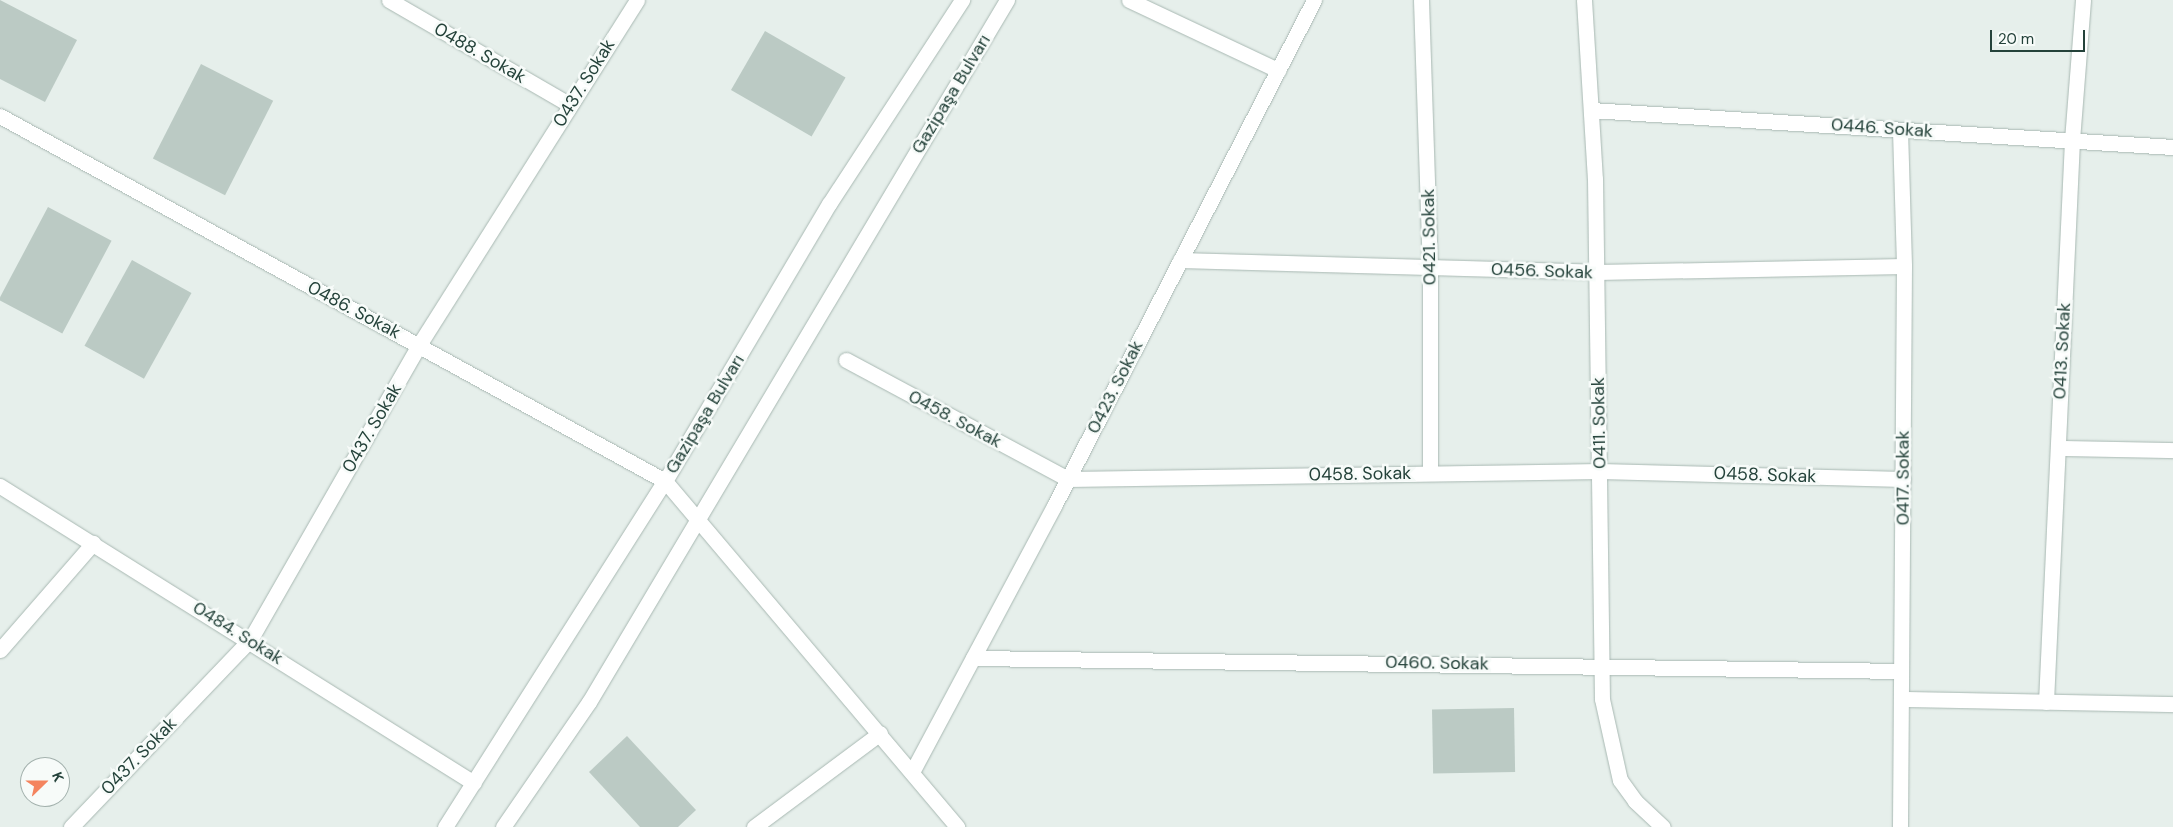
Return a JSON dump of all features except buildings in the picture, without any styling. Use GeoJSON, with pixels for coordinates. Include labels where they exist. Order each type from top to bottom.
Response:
{"type":"FeatureCollection","features":[{"type":"Feature","properties":{"kind":"street","name":"0488. Sokak"},"geometry":{"type":"LineString","coordinates":[[389,0],[570,106]]}},
{"type":"Feature","properties":{"kind":"street","name":"0437. Sokak"},"geometry":{"type":"LineString","coordinates":[[71,827],[250,640],[419,345],[637,0]]}},
{"type":"Feature","properties":{"kind":"street","name":"Gazipaşa Bulvarı"},"geometry":{"type":"LineString","coordinates":[[504,827],[589,702],[696,519],[1007,0]]}},
{"type":"Feature","properties":{"kind":"street"},"geometry":{"type":"LineString","coordinates":[[1129,0],[1278,70]]}},
{"type":"Feature","properties":{"kind":"street","name":"0423. Sokak"},"geometry":{"type":"LineString","coordinates":[[912,772],[1068,479],[1314,0]]}},
{"type":"Feature","properties":{"kind":"street","name":"0421. Sokak"},"geometry":{"type":"LineString","coordinates":[[1422,0],[1430,267],[1430,473]]}},
{"type":"Feature","properties":{"kind":"street","name":"0411. Sokak"},"geometry":{"type":"LineString","coordinates":[[1584,0],[1591,110],[1597,272],[1602,699],[1620,780],[1635,802],[1663,827]]}},
{"type":"Feature","properties":{"kind":"street","name":"0413. Sokak"},"geometry":{"type":"LineString","coordinates":[[2046,702],[2072,140],[2083,0]]}},
{"type":"Feature","properties":{"kind":"street","name":"Gazipaşa Bulvarı"},"geometry":{"type":"LineString","coordinates":[[445,827],[665,481],[829,204],[960,1]]}},
{"type":"Feature","properties":{"kind":"street","name":"0446. Sokak"},"geometry":{"type":"LineString","coordinates":[[1591,110],[2173,147]]}},
{"type":"Feature","properties":{"kind":"street","name":"0486. Sokak"},"geometry":{"type":"LineString","coordinates":[[0,116],[665,481],[880,733],[957,827]]}},
{"type":"Feature","properties":{"kind":"street","name":"0417. Sokak"},"geometry":{"type":"LineString","coordinates":[[1900,130],[1904,266],[1900,827]]}},
{"type":"Feature","properties":{"kind":"street","name":"0456. Sokak"},"geometry":{"type":"LineString","coordinates":[[1180,260],[1597,272],[1904,266]]}},
{"type":"Feature","properties":{"kind":"street","name":"0458. Sokak"},"geometry":{"type":"LineString","coordinates":[[846,360],[1068,479],[1600,471],[1903,479]]}},
{"type":"Feature","properties":{"kind":"street"},"geometry":{"type":"LineString","coordinates":[[2058,448],[2173,450]]}},
{"type":"Feature","properties":{"kind":"street","name":"0484. Sokak"},"geometry":{"type":"LineString","coordinates":[[0,486],[250,640],[474,783]]}},
{"type":"Feature","properties":{"kind":"street"},"geometry":{"type":"LineString","coordinates":[[0,650],[93,543]]}},
{"type":"Feature","properties":{"kind":"street","name":"0460. Sokak"},"geometry":{"type":"LineString","coordinates":[[973,658],[1602,665],[1901,671]]}},
{"type":"Feature","properties":{"kind":"street"},"geometry":{"type":"LineString","coordinates":[[1901,700],[2173,704]]}},
{"type":"Feature","properties":{"kind":"street"},"geometry":{"type":"LineString","coordinates":[[754,827],[880,733]]}}]}
